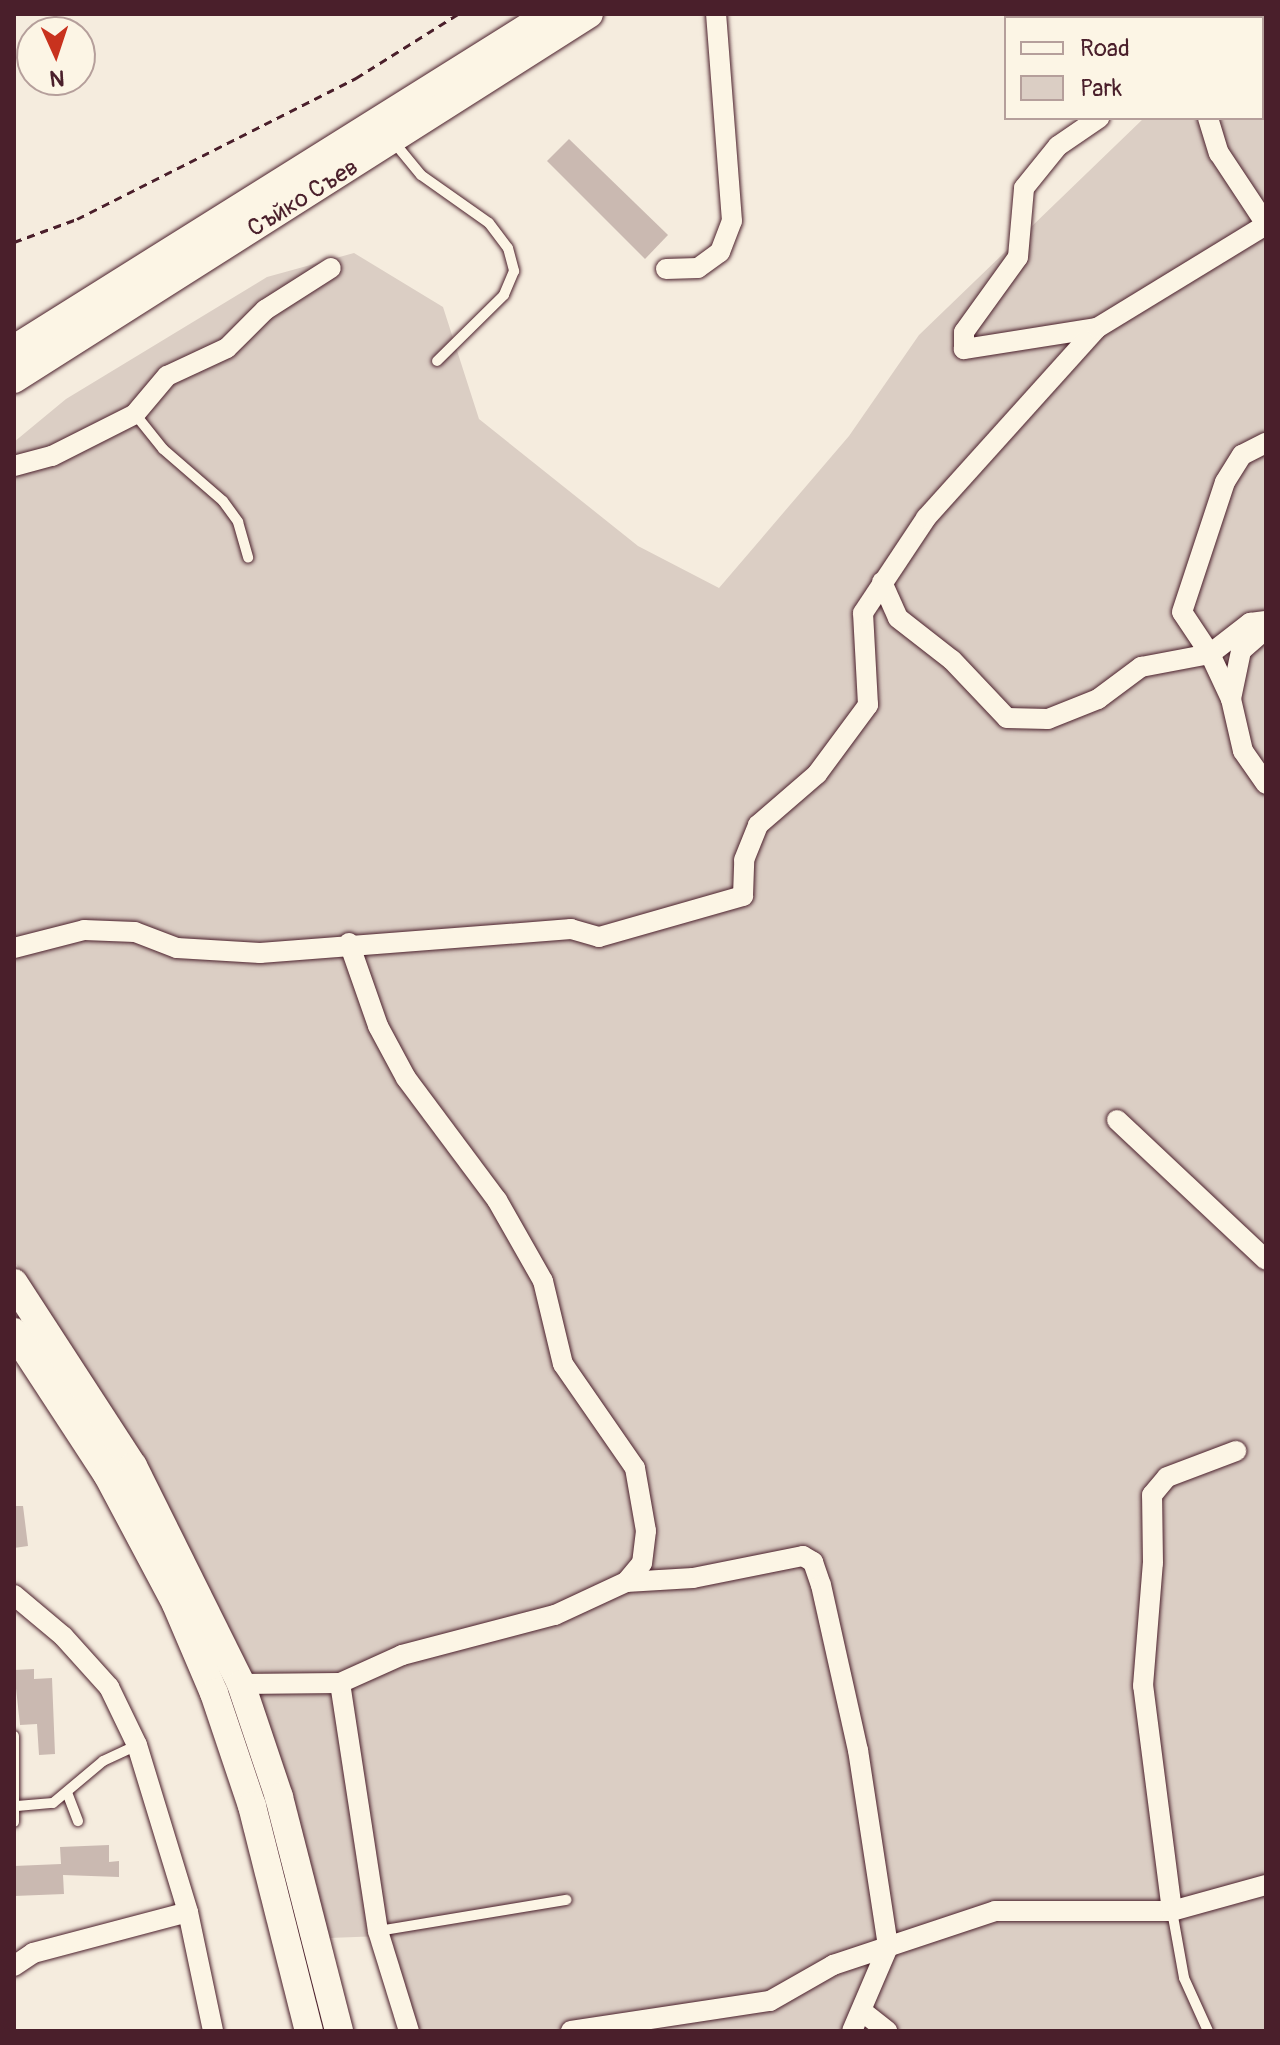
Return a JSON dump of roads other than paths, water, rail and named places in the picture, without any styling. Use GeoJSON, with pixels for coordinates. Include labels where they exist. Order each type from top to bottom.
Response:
{"type":"FeatureCollection","features":[{"type":"Feature","properties":{"kind":"main road","name":"Съйко Съев"},"geometry":{"type":"LineString","coordinates":[[14,349],[549,14]]}},
{"type":"Feature","properties":{"kind":"main road","name":"Съйко Съев"},"geometry":{"type":"LineString","coordinates":[[14,379],[589,14]]}},
{"type":"Feature","properties":{"kind":"main road"},"geometry":{"type":"LineString","coordinates":[[14,1283],[133,1466],[241,1684],[283,1812],[339,2031]]}},
{"type":"Feature","properties":{"kind":"main road"},"geometry":{"type":"LineString","coordinates":[[14,1332],[107,1474],[176,1604],[209,1680],[252,1806],[309,2031]]}},
{"type":"Feature","properties":{"kind":"street"},"geometry":{"type":"LineString","coordinates":[[666,269],[698,268],[720,252],[732,221],[716,14]]}},
{"type":"Feature","properties":{"kind":"street"},"geometry":{"type":"LineString","coordinates":[[1096,120],[1058,146],[1024,188],[1018,257],[964,332],[964,349],[1097,328]]}},
{"type":"Feature","properties":{"kind":"street"},"geometry":{"type":"LineString","coordinates":[[14,948],[84,930],[135,932],[177,948],[260,953],[349,943],[571,929],[599,937],[743,896],[744,860],[758,825],[817,774],[868,705],[863,613],[926,518],[1097,328],[1266,224],[1219,153],[1209,120]]}},
{"type":"Feature","properties":{"kind":"street"},"geometry":{"type":"LineString","coordinates":[[14,466],[52,456],[135,414],[167,376],[227,348],[265,310],[331,268]]}},
{"type":"Feature","properties":{"kind":"street"},"geometry":{"type":"LineString","coordinates":[[1266,443],[1242,455],[1225,482],[1182,612],[1210,654],[1231,699],[1243,751],[1266,784]]}},
{"type":"Feature","properties":{"kind":"street"},"geometry":{"type":"LineString","coordinates":[[882,582],[898,618],[952,660],[1007,718],[1048,719],[1098,699],[1141,667],[1210,654],[1250,623],[1266,621]]}},
{"type":"Feature","properties":{"kind":"street"},"geometry":{"type":"LineString","coordinates":[[1231,699],[1241,651],[1266,629]]}},
{"type":"Feature","properties":{"kind":"street"},"geometry":{"type":"LineString","coordinates":[[349,943],[378,1026],[406,1078],[497,1200],[543,1281],[563,1364],[635,1468],[646,1531],[642,1563],[626,1582]]}},
{"type":"Feature","properties":{"kind":"street"},"geometry":{"type":"LineString","coordinates":[[1117,1120],[1266,1260]]}},
{"type":"Feature","properties":{"kind":"street"},"geometry":{"type":"LineString","coordinates":[[1172,1911],[1143,1686],[1153,1563],[1152,1495],[1167,1477],[1236,1451]]}},
{"type":"Feature","properties":{"kind":"street"},"geometry":{"type":"LineString","coordinates":[[241,1684],[340,1683],[402,1655],[555,1615],[626,1582],[693,1578],[794,1555],[813,1562],[858,1750],[888,1947],[863,2012],[852,2031]]}},
{"type":"Feature","properties":{"kind":"street"},"geometry":{"type":"LineString","coordinates":[[14,1595],[63,1636],[109,1687],[137,1745],[188,1912],[213,2031]]}},
{"type":"Feature","properties":{"kind":"street"},"geometry":{"type":"LineString","coordinates":[[340,1683],[378,1931],[409,2031]]}},
{"type":"Feature","properties":{"kind":"street"},"geometry":{"type":"LineString","coordinates":[[571,2031],[770,2001],[833,1965],[995,1911],[1172,1911],[1266,1885]]}},
{"type":"Feature","properties":{"kind":"street"},"geometry":{"type":"LineString","coordinates":[[14,1966],[33,1953],[188,1912]]}},
{"type":"Feature","properties":{"kind":"street"},"geometry":{"type":"LineString","coordinates":[[863,2012],[887,2031]]}},
{"type":"Feature","properties":{"kind":"lane"},"geometry":{"type":"LineString","coordinates":[[393,141],[421,175],[489,223],[508,248],[514,271],[504,295],[437,361]]}},
{"type":"Feature","properties":{"kind":"lane"},"geometry":{"type":"LineString","coordinates":[[135,414],[163,449],[223,501],[238,522],[248,558]]}},
{"type":"Feature","properties":{"kind":"lane"},"geometry":{"type":"LineString","coordinates":[[14,1736],[17,1806],[14,1822]]}},
{"type":"Feature","properties":{"kind":"lane"},"geometry":{"type":"LineString","coordinates":[[17,1806],[53,1803],[68,1795],[103,1761],[137,1745]]}},
{"type":"Feature","properties":{"kind":"lane"},"geometry":{"type":"LineString","coordinates":[[68,1795],[78,1821]]}},
{"type":"Feature","properties":{"kind":"lane"},"geometry":{"type":"LineString","coordinates":[[378,1931],[566,1900]]}},
{"type":"Feature","properties":{"kind":"lane"},"geometry":{"type":"LineString","coordinates":[[1172,1911],[1184,1978],[1208,2031]]}}]}
